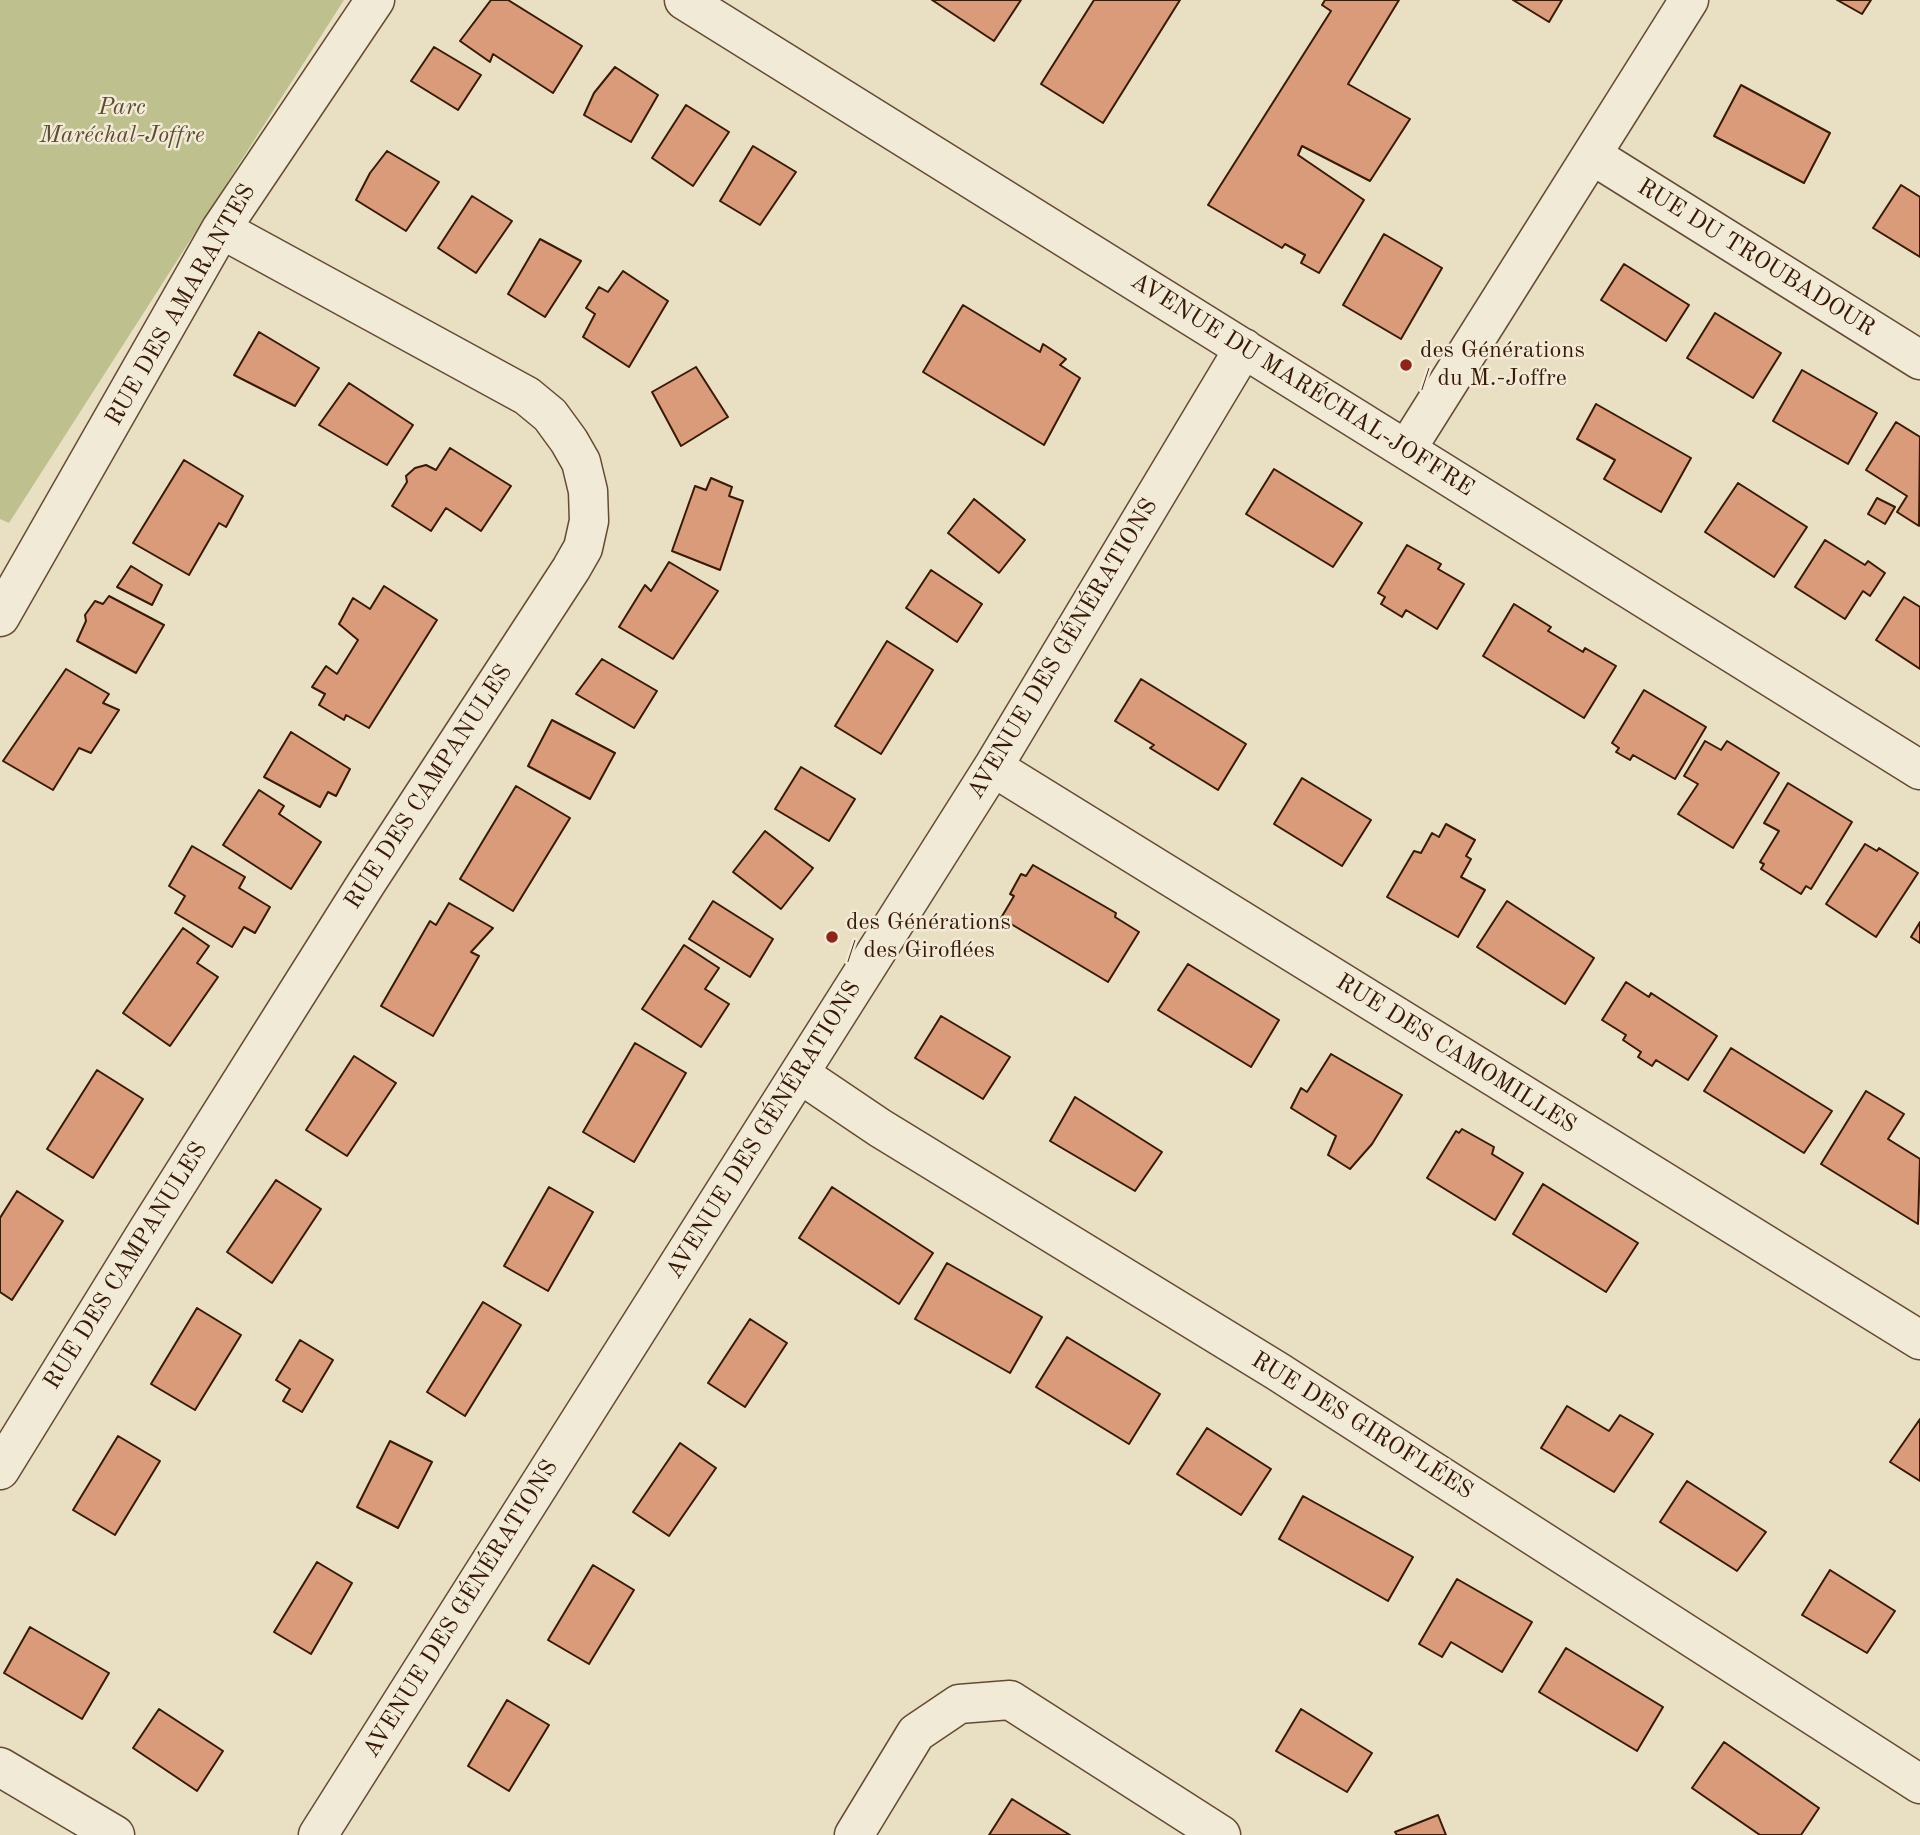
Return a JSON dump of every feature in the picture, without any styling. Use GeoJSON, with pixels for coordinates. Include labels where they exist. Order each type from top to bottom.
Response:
{"type":"FeatureCollection","features":[{"type":"Feature","properties":{"kind":"street","name":"RUE DES AMARANTES"},"geometry":{"type":"LineString","coordinates":[[0,617],[13,566],[221,229],[374,0]]}},
{"type":"Feature","properties":{"kind":"street","name":"AVENUE DU MARÉCHAL-JOFFRE"},"geometry":{"type":"LineString","coordinates":[[684,0],[1920,770]]}},
{"type":"Feature","properties":{"kind":"street"},"geometry":{"type":"LineString","coordinates":[[1406,450],[1689,0]]}},
{"type":"Feature","properties":{"kind":"street","name":"RUE DU TROUBADOUR"},"geometry":{"type":"LineString","coordinates":[[1592,155],[1920,360]]}},
{"type":"Feature","properties":{"kind":"street","name":"RUE DES CAMPANULES"},"geometry":{"type":"LineString","coordinates":[[0,1470],[367,882],[570,569],[583,548],[589,521],[588,491],[581,462],[550,415],[527,396],[221,229]]}},
{"type":"Feature","properties":{"kind":"street","name":"AVENUE DES GÉNÉRATIONS"},"geometry":{"type":"LineString","coordinates":[[318,1835],[993,767],[1244,348]]}},
{"type":"Feature","properties":{"kind":"street","name":"RUE DES CAMOMILLES"},"geometry":{"type":"LineString","coordinates":[[993,767],[1920,1340]]}},
{"type":"Feature","properties":{"kind":"street","name":"RUE DES GIROFLÉES"},"geometry":{"type":"LineString","coordinates":[[800,1074],[880,1128],[1277,1371],[1920,1784]]}},
{"type":"Feature","properties":{"kind":"street"},"geometry":{"type":"LineString","coordinates":[[854,1835],[916,1733],[959,1704],[1010,1700],[1221,1835]]}},
{"type":"Feature","properties":{"kind":"street"},"geometry":{"type":"LineString","coordinates":[[0,1767],[115,1835]]}},
{"type":"Feature","properties":{"kind":"green space","name":"Parc Maréchal-Joffre"},"geometry":{"type":"Polygon","coordinates":[[[0,0],[344,0],[9,523],[0,519],[0,0]]]}},
{"type":"Feature","properties":{"kind":"building"},"geometry":{"type":"Polygon","coordinates":[[[491,0],[508,0],[582,46],[553,93],[493,54],[490,62],[460,41],[491,0]]]}},
{"type":"Feature","properties":{"kind":"building"},"geometry":{"type":"Polygon","coordinates":[[[932,0],[1021,0],[994,41],[932,0]]]}},
{"type":"Feature","properties":{"kind":"building"},"geometry":{"type":"Polygon","coordinates":[[[1094,0],[1180,0],[1103,123],[1041,84],[1094,0]]]}},
{"type":"Feature","properties":{"kind":"building"},"geometry":{"type":"Polygon","coordinates":[[[1325,0],[1399,0],[1348,84],[1410,119],[1370,181],[1302,146],[1298,155],[1364,200],[1319,273],[1301,263],[1305,255],[1285,244],[1282,248],[1208,205],[1331,11],[1322,5],[1325,0]]]}},
{"type":"Feature","properties":{"kind":"building"},"geometry":{"type":"Polygon","coordinates":[[[1513,0],[1562,0],[1549,22],[1513,0]]]}},
{"type":"Feature","properties":{"kind":"building"},"geometry":{"type":"Polygon","coordinates":[[[1837,0],[1871,0],[1862,14],[1837,0]]]}},
{"type":"Feature","properties":{"kind":"building"},"geometry":{"type":"Polygon","coordinates":[[[434,47],[481,75],[458,110],[411,81],[434,47]]]}},
{"type":"Feature","properties":{"kind":"building"},"geometry":{"type":"Polygon","coordinates":[[[615,67],[658,95],[631,142],[584,115],[594,93],[615,67]]]}},
{"type":"Feature","properties":{"kind":"building"},"geometry":{"type":"Polygon","coordinates":[[[1741,85],[1830,133],[1804,183],[1714,136],[1741,85]]]}},
{"type":"Feature","properties":{"kind":"building"},"geometry":{"type":"Polygon","coordinates":[[[686,105],[729,132],[693,186],[652,158],[686,105]]]}},
{"type":"Feature","properties":{"kind":"building"},"geometry":{"type":"Polygon","coordinates":[[[753,146],[796,172],[760,225],[720,201],[753,146]]]}},
{"type":"Feature","properties":{"kind":"building"},"geometry":{"type":"Polygon","coordinates":[[[387,151],[439,182],[406,231],[356,200],[370,173],[387,151]]]}},
{"type":"Feature","properties":{"kind":"building"},"geometry":{"type":"Polygon","coordinates":[[[1901,185],[1920,197],[1920,257],[1873,228],[1901,185]]]}},
{"type":"Feature","properties":{"kind":"building"},"geometry":{"type":"Polygon","coordinates":[[[472,196],[512,221],[476,273],[438,248],[472,196]]]}},
{"type":"Feature","properties":{"kind":"building"},"geometry":{"type":"Polygon","coordinates":[[[1384,234],[1442,268],[1401,339],[1343,305],[1384,234]]]}},
{"type":"Feature","properties":{"kind":"building"},"geometry":{"type":"Polygon","coordinates":[[[540,239],[581,261],[545,317],[508,294],[540,239]]]}},
{"type":"Feature","properties":{"kind":"building"},"geometry":{"type":"Polygon","coordinates":[[[1624,264],[1689,305],[1666,341],[1601,300],[1624,264]]]}},
{"type":"Feature","properties":{"kind":"building"},"geometry":{"type":"Polygon","coordinates":[[[623,271],[668,301],[629,367],[583,337],[595,314],[586,308],[599,287],[608,292],[623,271]]]}},
{"type":"Feature","properties":{"kind":"building"},"geometry":{"type":"Polygon","coordinates":[[[963,305],[1040,352],[1043,344],[1066,359],[1060,365],[1080,378],[1044,445],[923,372],[963,305]]]}},
{"type":"Feature","properties":{"kind":"building"},"geometry":{"type":"Polygon","coordinates":[[[1715,313],[1781,353],[1753,398],[1687,358],[1715,313]]]}},
{"type":"Feature","properties":{"kind":"building"},"geometry":{"type":"Polygon","coordinates":[[[259,332],[319,368],[295,406],[234,375],[259,332]]]}},
{"type":"Feature","properties":{"kind":"building"},"geometry":{"type":"Polygon","coordinates":[[[696,367],[728,417],[681,446],[652,392],[696,367]]]}},
{"type":"Feature","properties":{"kind":"building"},"geometry":{"type":"Polygon","coordinates":[[[1802,370],[1877,413],[1848,464],[1773,421],[1802,370]]]}},
{"type":"Feature","properties":{"kind":"building"},"geometry":{"type":"Polygon","coordinates":[[[349,383],[413,425],[387,465],[319,425],[349,383]]]}},
{"type":"Feature","properties":{"kind":"building"},"geometry":{"type":"Polygon","coordinates":[[[1596,404],[1691,458],[1661,512],[1604,479],[1615,460],[1577,439],[1596,404]]]}},
{"type":"Feature","properties":{"kind":"building"},"geometry":{"type":"Polygon","coordinates":[[[1896,422],[1920,437],[1919,526],[1897,512],[1907,496],[1866,470],[1896,422]]]}},
{"type":"Feature","properties":{"kind":"building"},"geometry":{"type":"Polygon","coordinates":[[[450,448],[511,486],[481,531],[446,508],[431,531],[392,506],[407,482],[406,476],[415,468],[426,465],[436,470],[450,448]]]}},
{"type":"Feature","properties":{"kind":"building"},"geometry":{"type":"Polygon","coordinates":[[[184,460],[243,496],[226,527],[219,523],[189,575],[133,543],[184,460]]]}},
{"type":"Feature","properties":{"kind":"building"},"geometry":{"type":"Polygon","coordinates":[[[1274,469],[1362,523],[1333,567],[1246,514],[1274,469]]]}},
{"type":"Feature","properties":{"kind":"building"},"geometry":{"type":"Polygon","coordinates":[[[711,478],[732,487],[729,496],[743,501],[720,570],[672,551],[695,486],[706,490],[711,478]]]}},
{"type":"Feature","properties":{"kind":"building"},"geometry":{"type":"Polygon","coordinates":[[[1738,483],[1807,527],[1774,577],[1705,532],[1738,483]]]}},
{"type":"Feature","properties":{"kind":"building"},"geometry":{"type":"Polygon","coordinates":[[[1877,498],[1895,507],[1885,524],[1868,514],[1877,498]]]}},
{"type":"Feature","properties":{"kind":"building"},"geometry":{"type":"Polygon","coordinates":[[[974,499],[1025,540],[999,573],[948,533],[974,499]]]}},
{"type":"Feature","properties":{"kind":"building"},"geometry":{"type":"Polygon","coordinates":[[[1825,540],[1865,565],[1868,561],[1885,573],[1870,596],[1863,591],[1845,619],[1795,587],[1825,540]]]}},
{"type":"Feature","properties":{"kind":"building"},"geometry":{"type":"Polygon","coordinates":[[[1407,545],[1441,564],[1438,569],[1464,584],[1437,629],[1406,610],[1402,617],[1381,604],[1385,597],[1378,593],[1407,545]]]}},
{"type":"Feature","properties":{"kind":"building"},"geometry":{"type":"Polygon","coordinates":[[[669,562],[718,591],[673,659],[619,627],[645,585],[651,591],[669,562]]]}},
{"type":"Feature","properties":{"kind":"building"},"geometry":{"type":"Polygon","coordinates":[[[131,566],[162,585],[152,605],[117,587],[131,566]]]}},
{"type":"Feature","properties":{"kind":"building"},"geometry":{"type":"Polygon","coordinates":[[[931,570],[982,604],[957,642],[906,608],[931,570]]]}},
{"type":"Feature","properties":{"kind":"building"},"geometry":{"type":"Polygon","coordinates":[[[384,586],[437,620],[369,728],[346,715],[344,720],[319,705],[325,694],[312,687],[326,666],[337,674],[358,640],[339,624],[353,598],[370,609],[384,586]]]}},
{"type":"Feature","properties":{"kind":"building"},"geometry":{"type":"Polygon","coordinates":[[[109,596],[164,625],[136,673],[77,641],[86,621],[85,615],[95,601],[103,604],[109,596]]]}},
{"type":"Feature","properties":{"kind":"building"},"geometry":{"type":"Polygon","coordinates":[[[1904,597],[1920,607],[1920,669],[1876,640],[1904,597]]]}},
{"type":"Feature","properties":{"kind":"building"},"geometry":{"type":"Polygon","coordinates":[[[1514,604],[1551,627],[1548,631],[1583,652],[1585,648],[1616,666],[1584,718],[1483,656],[1514,604]]]}},
{"type":"Feature","properties":{"kind":"building"},"geometry":{"type":"Polygon","coordinates":[[[887,641],[933,670],[881,754],[835,726],[887,641]]]}},
{"type":"Feature","properties":{"kind":"building"},"geometry":{"type":"Polygon","coordinates":[[[602,659],[657,691],[634,728],[576,694],[602,659]]]}},
{"type":"Feature","properties":{"kind":"building"},"geometry":{"type":"Polygon","coordinates":[[[66,669],[109,694],[103,703],[119,710],[91,753],[79,748],[53,790],[3,761],[66,669]]]}},
{"type":"Feature","properties":{"kind":"building"},"geometry":{"type":"Polygon","coordinates":[[[1141,679],[1246,744],[1218,790],[1150,748],[1154,745],[1115,721],[1141,679]]]}},
{"type":"Feature","properties":{"kind":"building"},"geometry":{"type":"Polygon","coordinates":[[[1644,690],[1706,727],[1675,779],[1633,755],[1630,760],[1616,752],[1619,748],[1612,743],[1644,690]]]}},
{"type":"Feature","properties":{"kind":"building"},"geometry":{"type":"Polygon","coordinates":[[[552,720],[615,753],[590,799],[528,766],[552,720]]]}},
{"type":"Feature","properties":{"kind":"building"},"geometry":{"type":"Polygon","coordinates":[[[291,732],[350,769],[336,796],[328,792],[320,807],[264,777],[291,732]]]}},
{"type":"Feature","properties":{"kind":"building"},"geometry":{"type":"Polygon","coordinates":[[[1705,741],[1721,750],[1727,741],[1779,773],[1733,848],[1678,814],[1698,784],[1684,776],[1705,741]]]}},
{"type":"Feature","properties":{"kind":"building"},"geometry":{"type":"Polygon","coordinates":[[[801,767],[855,799],[829,841],[775,809],[801,767]]]}},
{"type":"Feature","properties":{"kind":"building"},"geometry":{"type":"Polygon","coordinates":[[[1302,778],[1371,820],[1342,866],[1274,824],[1302,778]]]}},
{"type":"Feature","properties":{"kind":"building"},"geometry":{"type":"Polygon","coordinates":[[[1788,783],[1852,822],[1811,889],[1806,886],[1801,894],[1761,869],[1764,864],[1760,862],[1779,831],[1764,823],[1788,783]]]}},
{"type":"Feature","properties":{"kind":"building"},"geometry":{"type":"Polygon","coordinates":[[[516,786],[570,818],[513,911],[460,879],[516,786]]]}},
{"type":"Feature","properties":{"kind":"building"},"geometry":{"type":"Polygon","coordinates":[[[259,790],[284,806],[279,814],[321,842],[291,889],[223,845],[259,790]]]}},
{"type":"Feature","properties":{"kind":"building"},"geometry":{"type":"Polygon","coordinates":[[[1446,824],[1475,840],[1466,856],[1471,859],[1461,877],[1485,890],[1458,937],[1387,897],[1414,851],[1421,853],[1432,833],[1439,837],[1446,824]]]}},
{"type":"Feature","properties":{"kind":"building"},"geometry":{"type":"Polygon","coordinates":[[[765,831],[813,868],[781,909],[733,872],[765,831]]]}},
{"type":"Feature","properties":{"kind":"building"},"geometry":{"type":"Polygon","coordinates":[[[1865,844],[1877,851],[1879,848],[1918,873],[1876,937],[1826,904],[1865,844]]]}},
{"type":"Feature","properties":{"kind":"building"},"geometry":{"type":"Polygon","coordinates":[[[192,846],[245,877],[239,888],[270,907],[255,933],[244,927],[232,947],[175,913],[185,896],[169,886],[192,846]]]}},
{"type":"Feature","properties":{"kind":"building"},"geometry":{"type":"Polygon","coordinates":[[[1033,865],[1116,913],[1115,917],[1139,932],[1108,982],[1001,918],[1014,896],[1010,894],[1021,874],[1026,876],[1033,865]]]}},
{"type":"Feature","properties":{"kind":"building"},"geometry":{"type":"Polygon","coordinates":[[[713,901],[773,939],[750,977],[689,939],[713,901]]]}},
{"type":"Feature","properties":{"kind":"building"},"geometry":{"type":"Polygon","coordinates":[[[1507,901],[1594,958],[1565,1004],[1477,947],[1507,901]]]}},
{"type":"Feature","properties":{"kind":"building"},"geometry":{"type":"Polygon","coordinates":[[[449,903],[493,928],[471,952],[479,956],[433,1036],[381,1006],[430,921],[436,925],[449,903]]]}},
{"type":"Feature","properties":{"kind":"building"},"geometry":{"type":"Polygon","coordinates":[[[1920,922],[1920,943],[1911,937],[1920,922]]]}},
{"type":"Feature","properties":{"kind":"building"},"geometry":{"type":"Polygon","coordinates":[[[183,928],[209,946],[197,963],[218,977],[170,1046],[123,1013],[183,928]]]}},
{"type":"Feature","properties":{"kind":"building"},"geometry":{"type":"Polygon","coordinates":[[[684,945],[719,968],[705,989],[729,1004],[701,1047],[642,1009],[684,945]]]}},
{"type":"Feature","properties":{"kind":"building"},"geometry":{"type":"Polygon","coordinates":[[[1188,964],[1279,1020],[1251,1067],[1158,1010],[1188,964]]]}},
{"type":"Feature","properties":{"kind":"building"},"geometry":{"type":"Polygon","coordinates":[[[1626,982],[1649,997],[1651,993],[1717,1036],[1688,1080],[1656,1060],[1652,1066],[1638,1057],[1641,1052],[1623,1040],[1626,1035],[1602,1020],[1626,982]]]}},
{"type":"Feature","properties":{"kind":"building"},"geometry":{"type":"Polygon","coordinates":[[[941,1016],[1010,1057],[983,1099],[915,1058],[941,1016]]]}},
{"type":"Feature","properties":{"kind":"building"},"geometry":{"type":"Polygon","coordinates":[[[635,1043],[686,1073],[634,1162],[583,1132],[635,1043]]]}},
{"type":"Feature","properties":{"kind":"building"},"geometry":{"type":"Polygon","coordinates":[[[1731,1048],[1832,1111],[1804,1153],[1704,1091],[1731,1048]]]}},
{"type":"Feature","properties":{"kind":"building"},"geometry":{"type":"Polygon","coordinates":[[[1331,1054],[1402,1095],[1372,1144],[1350,1169],[1328,1155],[1336,1136],[1291,1108],[1301,1088],[1307,1092],[1331,1054]]]}},
{"type":"Feature","properties":{"kind":"building"},"geometry":{"type":"Polygon","coordinates":[[[354,1056],[396,1083],[347,1156],[306,1130],[354,1056]]]}},
{"type":"Feature","properties":{"kind":"building"},"geometry":{"type":"Polygon","coordinates":[[[97,1070],[143,1099],[93,1178],[47,1149],[97,1070]]]}},
{"type":"Feature","properties":{"kind":"building"},"geometry":{"type":"Polygon","coordinates":[[[1866,1091],[1904,1114],[1888,1139],[1920,1159],[1918,1224],[1821,1164],[1866,1091]]]}},
{"type":"Feature","properties":{"kind":"building"},"geometry":{"type":"Polygon","coordinates":[[[1075,1097],[1162,1152],[1135,1191],[1050,1141],[1075,1097]]]}},
{"type":"Feature","properties":{"kind":"building"},"geometry":{"type":"Polygon","coordinates":[[[1462,1129],[1494,1147],[1492,1154],[1523,1173],[1495,1220],[1427,1178],[1456,1131],[1459,1133],[1462,1129]]]}},
{"type":"Feature","properties":{"kind":"building"},"geometry":{"type":"Polygon","coordinates":[[[276,1180],[321,1209],[272,1283],[227,1252],[276,1180]]]}},
{"type":"Feature","properties":{"kind":"building"},"geometry":{"type":"Polygon","coordinates":[[[1543,1184],[1638,1243],[1606,1292],[1513,1234],[1543,1184]]]}},
{"type":"Feature","properties":{"kind":"building"},"geometry":{"type":"Polygon","coordinates":[[[549,1187],[593,1212],[548,1291],[504,1266],[549,1187]]]}},
{"type":"Feature","properties":{"kind":"building"},"geometry":{"type":"Polygon","coordinates":[[[832,1187],[933,1253],[899,1304],[799,1238],[832,1187]]]}},
{"type":"Feature","properties":{"kind":"building"},"geometry":{"type":"Polygon","coordinates":[[[17,1191],[63,1221],[12,1300],[0,1292],[0,1218],[17,1191]]]}},
{"type":"Feature","properties":{"kind":"building"},"geometry":{"type":"Polygon","coordinates":[[[947,1263],[1042,1317],[1010,1373],[915,1319],[947,1263]]]}},
{"type":"Feature","properties":{"kind":"building"},"geometry":{"type":"Polygon","coordinates":[[[483,1302],[521,1325],[465,1416],[427,1392],[483,1302]]]}},
{"type":"Feature","properties":{"kind":"building"},"geometry":{"type":"Polygon","coordinates":[[[197,1308],[241,1335],[195,1410],[151,1384],[197,1308]]]}},
{"type":"Feature","properties":{"kind":"building"},"geometry":{"type":"Polygon","coordinates":[[[750,1319],[787,1343],[745,1407],[708,1383],[750,1319]]]}},
{"type":"Feature","properties":{"kind":"building"},"geometry":{"type":"Polygon","coordinates":[[[1067,1337],[1160,1394],[1129,1444],[1036,1387],[1067,1337]]]}},
{"type":"Feature","properties":{"kind":"building"},"geometry":{"type":"Polygon","coordinates":[[[300,1340],[333,1360],[302,1412],[283,1401],[290,1389],[276,1380],[300,1340]]]}},
{"type":"Feature","properties":{"kind":"building"},"geometry":{"type":"Polygon","coordinates":[[[1567,1406],[1609,1431],[1620,1415],[1653,1434],[1614,1492],[1541,1448],[1567,1406]]]}},
{"type":"Feature","properties":{"kind":"building"},"geometry":{"type":"Polygon","coordinates":[[[1920,1419],[1920,1481],[1890,1462],[1920,1419]]]}},
{"type":"Feature","properties":{"kind":"building"},"geometry":{"type":"Polygon","coordinates":[[[1207,1428],[1271,1469],[1241,1515],[1177,1474],[1207,1428]]]}},
{"type":"Feature","properties":{"kind":"building"},"geometry":{"type":"Polygon","coordinates":[[[118,1436],[160,1461],[115,1535],[73,1510],[118,1436]]]}},
{"type":"Feature","properties":{"kind":"building"},"geometry":{"type":"Polygon","coordinates":[[[390,1441],[432,1462],[398,1528],[357,1507],[390,1441]]]}},
{"type":"Feature","properties":{"kind":"building"},"geometry":{"type":"Polygon","coordinates":[[[680,1443],[716,1468],[669,1536],[633,1512],[680,1443]]]}},
{"type":"Feature","properties":{"kind":"building"},"geometry":{"type":"Polygon","coordinates":[[[1687,1481],[1766,1532],[1737,1571],[1660,1522],[1687,1481]]]}},
{"type":"Feature","properties":{"kind":"building"},"geometry":{"type":"Polygon","coordinates":[[[1303,1496],[1413,1557],[1388,1601],[1279,1539],[1303,1496]]]}},
{"type":"Feature","properties":{"kind":"building"},"geometry":{"type":"Polygon","coordinates":[[[317,1562],[352,1583],[311,1654],[274,1632],[317,1562]]]}},
{"type":"Feature","properties":{"kind":"building"},"geometry":{"type":"Polygon","coordinates":[[[593,1565],[634,1590],[589,1664],[548,1640],[593,1565]]]}},
{"type":"Feature","properties":{"kind":"building"},"geometry":{"type":"Polygon","coordinates":[[[1830,1570],[1895,1611],[1867,1653],[1802,1615],[1830,1570]]]}},
{"type":"Feature","properties":{"kind":"building"},"geometry":{"type":"Polygon","coordinates":[[[1457,1579],[1532,1622],[1502,1672],[1451,1642],[1442,1657],[1419,1644],[1457,1579]]]}},
{"type":"Feature","properties":{"kind":"building"},"geometry":{"type":"Polygon","coordinates":[[[30,1627],[109,1673],[82,1719],[4,1673],[30,1627]]]}},
{"type":"Feature","properties":{"kind":"building"},"geometry":{"type":"Polygon","coordinates":[[[1566,1648],[1663,1707],[1637,1751],[1539,1692],[1566,1648]]]}},
{"type":"Feature","properties":{"kind":"building"},"geometry":{"type":"Polygon","coordinates":[[[507,1700],[549,1725],[509,1791],[468,1766],[507,1700]]]}},
{"type":"Feature","properties":{"kind":"building"},"geometry":{"type":"Polygon","coordinates":[[[159,1709],[223,1751],[197,1791],[133,1748],[159,1709]]]}},
{"type":"Feature","properties":{"kind":"building"},"geometry":{"type":"Polygon","coordinates":[[[1301,1709],[1372,1753],[1347,1792],[1276,1751],[1301,1709]]]}},
{"type":"Feature","properties":{"kind":"building"},"geometry":{"type":"Polygon","coordinates":[[[1724,1742],[1819,1808],[1801,1835],[1760,1835],[1692,1788],[1724,1742]]]}},
{"type":"Feature","properties":{"kind":"building"},"geometry":{"type":"Polygon","coordinates":[[[1012,1799],[1070,1835],[989,1835],[1012,1799]]]}},
{"type":"Feature","properties":{"kind":"building"},"geometry":{"type":"Polygon","coordinates":[[[1438,1815],[1446,1835],[1397,1835],[1395,1832],[1438,1815]]]}},
{"type":"Feature","properties":{"kind":"place","name":"des Générations / du M.-Joffre"},"geometry":{"type":"Point","coordinates":[1406,365]}},
{"type":"Feature","properties":{"kind":"place","name":"des Générations / des Giroflées"},"geometry":{"type":"Point","coordinates":[832,937]}}]}
